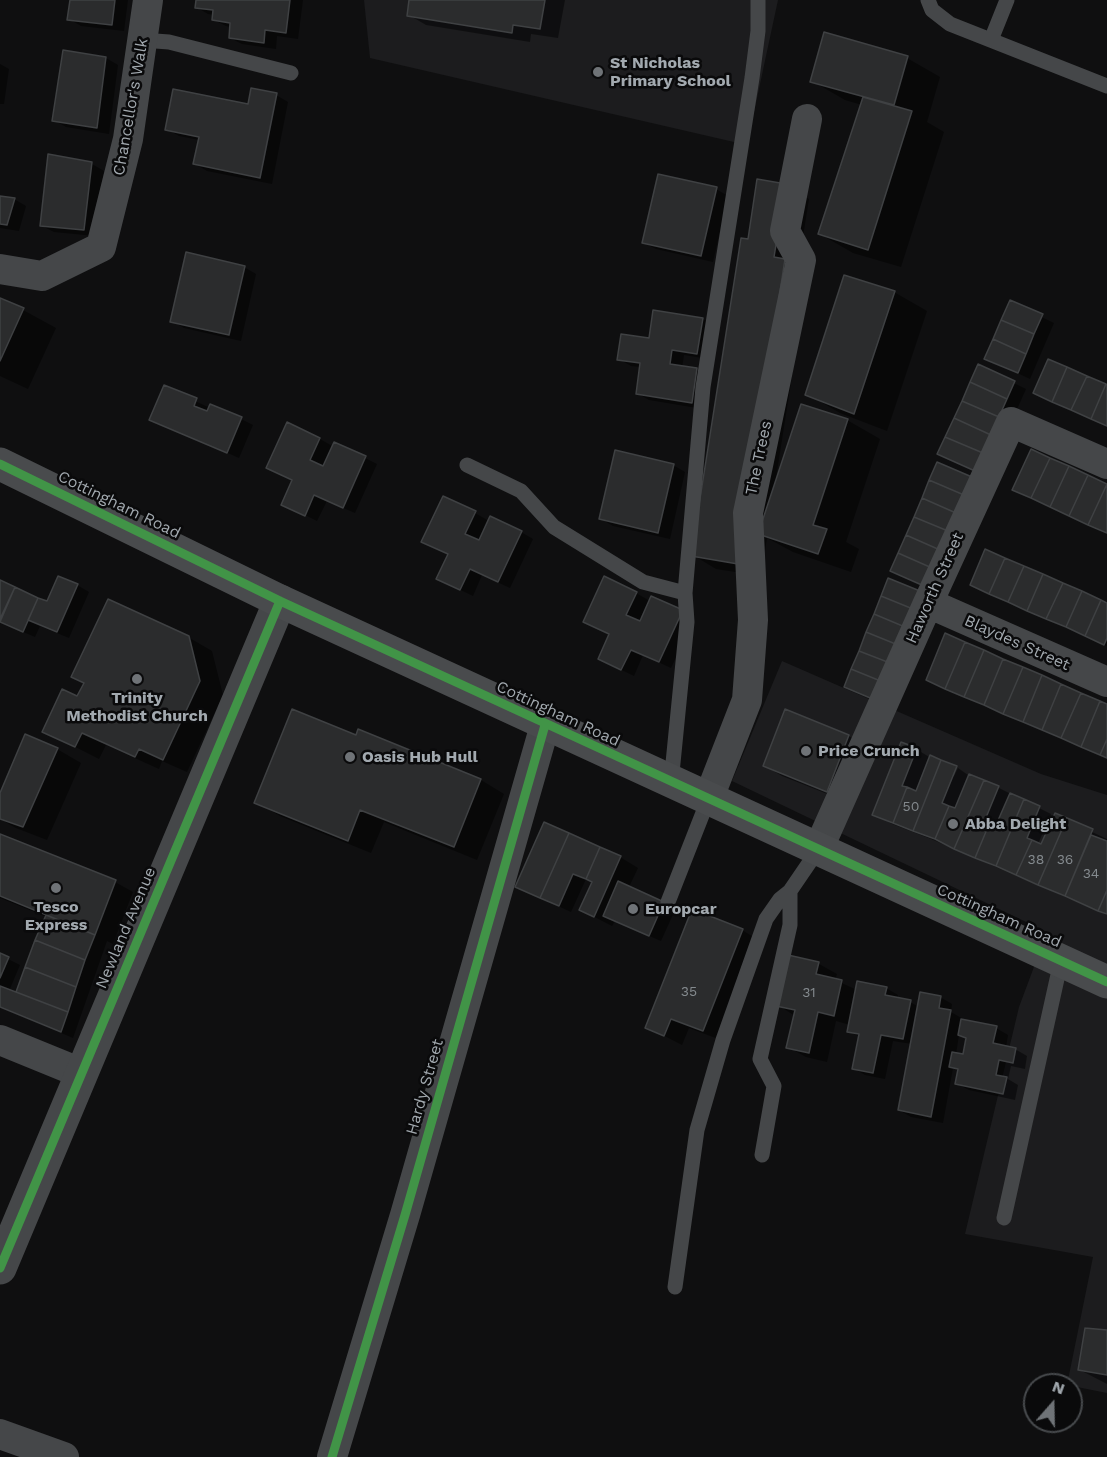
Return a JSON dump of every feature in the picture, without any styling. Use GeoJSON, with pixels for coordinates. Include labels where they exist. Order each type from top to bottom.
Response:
{"type":"FeatureCollection","features":[{"type":"Feature","properties":{"kind":"main road","name":"Cottingham Road"},"geometry":{"type":"LineString","coordinates":[[0,464],[280,601],[1107,982]]}},
{"type":"Feature","properties":{"kind":"street","name":"Chancellor's Walk"},"geometry":{"type":"LineString","coordinates":[[0,269],[42,276],[101,247],[128,139],[148,0]]}},
{"type":"Feature","properties":{"kind":"street","name":"The Trees"},"geometry":{"type":"LineString","coordinates":[[708,800],[747,700],[753,621],[748,513],[801,260],[784,231],[807,119]]}},
{"type":"Feature","properties":{"kind":"street","name":"Haworth Street"},"geometry":{"type":"LineString","coordinates":[[818,850],[1011,422],[1107,464]]}},
{"type":"Feature","properties":{"kind":"street","name":"Newland Avenue"},"geometry":{"type":"LineString","coordinates":[[0,1268],[280,601]]}},
{"type":"Feature","properties":{"kind":"street","name":"Blaydes Street"},"geometry":{"type":"LineString","coordinates":[[928,603],[1107,682]]}},
{"type":"Feature","properties":{"kind":"street","name":"Hardy Street"},"geometry":{"type":"LineString","coordinates":[[332,1457],[405,1215],[545,725]]}},
{"type":"Feature","properties":{"kind":"street"},"geometry":{"type":"LineString","coordinates":[[0,1040],[81,1073]]}},
{"type":"Feature","properties":{"kind":"street"},"geometry":{"type":"LineString","coordinates":[[0,1434],[64,1457]]}},
{"type":"Feature","properties":{"kind":"lane"},"geometry":{"type":"LineString","coordinates":[[671,783],[687,622],[685,593],[703,387],[758,32],[758,0]]}},
{"type":"Feature","properties":{"kind":"lane"},"geometry":{"type":"LineString","coordinates":[[928,0],[932,10],[950,24],[1107,86]]}},
{"type":"Feature","properties":{"kind":"lane"},"geometry":{"type":"LineString","coordinates":[[991,40],[1007,0]]}},
{"type":"Feature","properties":{"kind":"lane"},"geometry":{"type":"LineString","coordinates":[[142,40],[169,42],[291,73]]}},
{"type":"Feature","properties":{"kind":"lane"},"geometry":{"type":"LineString","coordinates":[[467,465],[521,491],[554,527],[643,582],[685,593]]}},
{"type":"Feature","properties":{"kind":"lane"},"geometry":{"type":"LineString","coordinates":[[668,902],[708,800]]}},
{"type":"Feature","properties":{"kind":"lane"},"geometry":{"type":"LineString","coordinates":[[675,1287],[697,1130],[716,1063],[766,919],[780,899],[790,891],[818,850]]}},
{"type":"Feature","properties":{"kind":"lane"},"geometry":{"type":"LineString","coordinates":[[762,1155],[774,1086],[760,1059],[789,926],[790,891]]}},
{"type":"Feature","properties":{"kind":"lane"},"geometry":{"type":"LineString","coordinates":[[1004,1218],[1061,961]]}},
{"type":"Feature","properties":{"kind":"shaded area","name":"St Nicholas Primary School"},"geometry":{"type":"Polygon","coordinates":[[[364,0],[778,0],[747,145],[370,58],[364,0]]]}},
{"type":"Feature","properties":{"kind":"shaded area"},"geometry":{"type":"Polygon","coordinates":[[[782,661],[1041,774],[1107,795],[1107,1393],[1083,1388],[1083,1373],[1069,1373],[1093,1257],[965,1234],[1019,1007],[1047,932],[732,781],[782,661]]]}},
{"type":"Feature","properties":{"kind":"building"},"geometry":{"type":"Polygon","coordinates":[[[70,0],[115,0],[112,25],[67,20],[70,0]]]}},
{"type":"Feature","properties":{"kind":"building"},"geometry":{"type":"Polygon","coordinates":[[[196,0],[290,0],[286,33],[265,30],[264,43],[229,38],[230,23],[212,20],[213,10],[195,8],[196,0]]]}},
{"type":"Feature","properties":{"kind":"building"},"geometry":{"type":"Polygon","coordinates":[[[409,0],[545,0],[540,29],[513,25],[512,33],[407,16],[409,0]]]}},
{"type":"Feature","properties":{"kind":"building"},"geometry":{"type":"Polygon","coordinates":[[[824,32],[908,56],[894,105],[810,82],[824,32]]]}},
{"type":"Feature","properties":{"kind":"building"},"geometry":{"type":"Polygon","coordinates":[[[63,50],[106,57],[97,128],[52,121],[63,50]]]}},
{"type":"Feature","properties":{"kind":"building"},"geometry":{"type":"Polygon","coordinates":[[[251,88],[277,93],[260,178],[193,164],[199,137],[165,130],[173,89],[248,104],[251,88]]]}},
{"type":"Feature","properties":{"kind":"building"},"geometry":{"type":"Polygon","coordinates":[[[863,97],[912,111],[868,250],[818,234],[863,97]]]}},
{"type":"Feature","properties":{"kind":"building"},"geometry":{"type":"Polygon","coordinates":[[[48,154],[92,162],[84,230],[40,226],[48,154]]]}},
{"type":"Feature","properties":{"kind":"building"},"geometry":{"type":"Polygon","coordinates":[[[658,174],[717,187],[701,256],[642,243],[658,174]]]}},
{"type":"Feature","properties":{"kind":"building"},"geometry":{"type":"Polygon","coordinates":[[[757,179],[786,184],[774,257],[785,259],[738,564],[691,556],[741,238],[748,239],[757,179]]]}},
{"type":"Feature","properties":{"kind":"building"},"geometry":{"type":"Polygon","coordinates":[[[0,196],[15,198],[7,225],[0,224],[0,196]]]}},
{"type":"Feature","properties":{"kind":"building"},"geometry":{"type":"Polygon","coordinates":[[[186,252],[245,266],[229,335],[170,322],[186,252]]]}},
{"type":"Feature","properties":{"kind":"building"},"geometry":{"type":"Polygon","coordinates":[[[844,275],[895,291],[854,414],[805,395],[844,275]]]}},
{"type":"Feature","properties":{"kind":"building"},"geometry":{"type":"Polygon","coordinates":[[[0,298],[24,308],[0,361],[0,298]]]}},
{"type":"Feature","properties":{"kind":"building"},"geometry":{"type":"Polygon","coordinates":[[[1010,300],[1043,314],[1034,334],[1001,320],[1010,300]]]}},
{"type":"Feature","properties":{"kind":"building"},"geometry":{"type":"Polygon","coordinates":[[[653,310],[703,318],[697,354],[672,350],[670,364],[697,368],[692,403],[636,394],[640,363],[617,360],[621,334],[649,338],[653,310]]]}},
{"type":"Feature","properties":{"kind":"building"},"geometry":{"type":"Polygon","coordinates":[[[1001,320],[1034,334],[1026,354],[993,339],[1001,320]]]}},
{"type":"Feature","properties":{"kind":"building"},"geometry":{"type":"Polygon","coordinates":[[[993,339],[1026,354],[1018,373],[984,359],[993,339]]]}},
{"type":"Feature","properties":{"kind":"building"},"geometry":{"type":"Polygon","coordinates":[[[1048,359],[1067,367],[1052,402],[1033,393],[1048,359]]]}},
{"type":"Feature","properties":{"kind":"building"},"geometry":{"type":"Polygon","coordinates":[[[978,364],[1015,381],[1007,399],[970,382],[978,364]]]}},
{"type":"Feature","properties":{"kind":"building"},"geometry":{"type":"Polygon","coordinates":[[[1067,367],[1087,376],[1071,410],[1052,402],[1067,367]]]}},
{"type":"Feature","properties":{"kind":"building"},"geometry":{"type":"Polygon","coordinates":[[[1087,376],[1106,384],[1091,419],[1071,410],[1087,376]]]}},
{"type":"Feature","properties":{"kind":"building"},"geometry":{"type":"Polygon","coordinates":[[[970,382],[1007,399],[999,417],[962,401],[970,382]]]}},
{"type":"Feature","properties":{"kind":"building"},"geometry":{"type":"Polygon","coordinates":[[[164,385],[197,398],[194,406],[207,411],[210,404],[242,417],[227,453],[149,420],[164,385]]]}},
{"type":"Feature","properties":{"kind":"building"},"geometry":{"type":"Polygon","coordinates":[[[1107,385],[1107,426],[1091,419],[1107,385]]]}},
{"type":"Feature","properties":{"kind":"building"},"geometry":{"type":"Polygon","coordinates":[[[962,401],[999,417],[991,435],[954,418],[962,401]]]}},
{"type":"Feature","properties":{"kind":"building"},"geometry":{"type":"Polygon","coordinates":[[[801,404],[848,419],[813,525],[827,529],[818,554],[758,534],[801,404]]]}},
{"type":"Feature","properties":{"kind":"building"},"geometry":{"type":"Polygon","coordinates":[[[954,418],[991,435],[983,453],[945,437],[954,418]]]}},
{"type":"Feature","properties":{"kind":"building"},"geometry":{"type":"Polygon","coordinates":[[[287,422],[320,438],[310,460],[323,466],[334,442],[366,456],[343,508],[314,495],[305,516],[281,505],[292,480],[266,468],[287,422]]]}},
{"type":"Feature","properties":{"kind":"building"},"geometry":{"type":"Polygon","coordinates":[[[945,437],[983,453],[975,471],[937,454],[945,437]]]}},
{"type":"Feature","properties":{"kind":"building"},"geometry":{"type":"Polygon","coordinates":[[[1031,449],[1050,458],[1031,498],[1012,490],[1031,449]]]}},
{"type":"Feature","properties":{"kind":"building"},"geometry":{"type":"Polygon","coordinates":[[[615,450],[674,464],[658,533],[599,519],[615,450]]]}},
{"type":"Feature","properties":{"kind":"building"},"geometry":{"type":"Polygon","coordinates":[[[1050,458],[1069,466],[1050,507],[1031,498],[1050,458]]]}},
{"type":"Feature","properties":{"kind":"building"},"geometry":{"type":"Polygon","coordinates":[[[937,462],[972,477],[964,495],[929,480],[937,462]]]}},
{"type":"Feature","properties":{"kind":"building"},"geometry":{"type":"Polygon","coordinates":[[[1069,466],[1088,475],[1069,516],[1050,507],[1069,466]]]}},
{"type":"Feature","properties":{"kind":"building"},"geometry":{"type":"Polygon","coordinates":[[[1088,475],[1107,484],[1088,525],[1069,516],[1088,475]]]}},
{"type":"Feature","properties":{"kind":"building"},"geometry":{"type":"Polygon","coordinates":[[[929,480],[964,495],[956,513],[922,498],[929,480]]]}},
{"type":"Feature","properties":{"kind":"building"},"geometry":{"type":"Polygon","coordinates":[[[1107,484],[1107,533],[1088,525],[1107,484]]]}},
{"type":"Feature","properties":{"kind":"building"},"geometry":{"type":"Polygon","coordinates":[[[443,496],[476,511],[465,534],[479,540],[490,516],[522,531],[498,582],[470,569],[460,590],[436,579],[448,554],[421,542],[443,496]]]}},
{"type":"Feature","properties":{"kind":"building"},"geometry":{"type":"Polygon","coordinates":[[[922,498],[956,513],[948,531],[914,517],[922,498]]]}},
{"type":"Feature","properties":{"kind":"building"},"geometry":{"type":"Polygon","coordinates":[[[914,517],[948,531],[940,550],[906,535],[914,517]]]}},
{"type":"Feature","properties":{"kind":"building"},"geometry":{"type":"Polygon","coordinates":[[[906,535],[940,550],[932,568],[898,553],[906,535]]]}},
{"type":"Feature","properties":{"kind":"building"},"geometry":{"type":"Polygon","coordinates":[[[985,549],[1005,558],[989,594],[970,585],[985,549]]]}},
{"type":"Feature","properties":{"kind":"building"},"geometry":{"type":"Polygon","coordinates":[[[898,553],[932,568],[924,586],[890,571],[898,553]]]}},
{"type":"Feature","properties":{"kind":"building"},"geometry":{"type":"Polygon","coordinates":[[[1005,558],[1024,566],[1008,602],[989,594],[1005,558]]]}},
{"type":"Feature","properties":{"kind":"building"},"geometry":{"type":"Polygon","coordinates":[[[1024,566],[1043,574],[1027,611],[1008,602],[1024,566]]]}},
{"type":"Feature","properties":{"kind":"building"},"geometry":{"type":"Polygon","coordinates":[[[1043,574],[1063,583],[1046,619],[1027,611],[1043,574]]]}},
{"type":"Feature","properties":{"kind":"building"},"geometry":{"type":"Polygon","coordinates":[[[58,576],[78,584],[57,632],[28,620],[38,598],[47,601],[58,576]]]}},
{"type":"Feature","properties":{"kind":"building"},"geometry":{"type":"Polygon","coordinates":[[[604,576],[637,592],[626,615],[640,621],[651,596],[683,610],[659,662],[631,650],[621,670],[598,659],[609,634],[583,622],[604,576]]]}},
{"type":"Feature","properties":{"kind":"building"},"geometry":{"type":"Polygon","coordinates":[[[888,578],[920,591],[913,609],[881,596],[888,578]]]}},
{"type":"Feature","properties":{"kind":"building"},"geometry":{"type":"Polygon","coordinates":[[[0,580],[15,587],[0,619],[0,580]]]}},
{"type":"Feature","properties":{"kind":"building"},"geometry":{"type":"Polygon","coordinates":[[[1063,583],[1082,591],[1066,627],[1046,619],[1063,583]]]}},
{"type":"Feature","properties":{"kind":"building"},"geometry":{"type":"Polygon","coordinates":[[[15,587],[38,598],[23,632],[0,622],[15,587]]]}},
{"type":"Feature","properties":{"kind":"building"},"geometry":{"type":"Polygon","coordinates":[[[1082,591],[1101,600],[1085,636],[1066,627],[1082,591]]]}},
{"type":"Feature","properties":{"kind":"building"},"geometry":{"type":"Polygon","coordinates":[[[881,596],[913,609],[905,627],[874,614],[881,596]]]}},
{"type":"Feature","properties":{"kind":"building","name":"Trinity Methodist Church"},"geometry":{"type":"Polygon","coordinates":[[[108,599],[189,636],[200,681],[163,760],[139,749],[135,757],[82,733],[75,747],[42,732],[62,689],[77,696],[84,683],[71,677],[108,599]]]}},
{"type":"Feature","properties":{"kind":"building"},"geometry":{"type":"Polygon","coordinates":[[[1101,600],[1107,603],[1107,638],[1104,645],[1085,636],[1101,600]]]}},
{"type":"Feature","properties":{"kind":"building"},"geometry":{"type":"Polygon","coordinates":[[[874,614],[905,627],[898,645],[866,632],[874,614]]]}},
{"type":"Feature","properties":{"kind":"building"},"geometry":{"type":"Polygon","coordinates":[[[866,632],[898,645],[890,663],[859,651],[866,632]]]}},
{"type":"Feature","properties":{"kind":"building"},"geometry":{"type":"Polygon","coordinates":[[[945,633],[965,642],[945,689],[926,680],[945,633]]]}},
{"type":"Feature","properties":{"kind":"building"},"geometry":{"type":"Polygon","coordinates":[[[965,642],[984,650],[964,697],[945,689],[965,642]]]}},
{"type":"Feature","properties":{"kind":"building"},"geometry":{"type":"Polygon","coordinates":[[[984,650],[1003,659],[984,705],[964,697],[984,650]]]}},
{"type":"Feature","properties":{"kind":"building"},"geometry":{"type":"Polygon","coordinates":[[[859,651],[890,663],[883,682],[851,669],[859,651]]]}},
{"type":"Feature","properties":{"kind":"building"},"geometry":{"type":"Polygon","coordinates":[[[1003,659],[1023,667],[1003,714],[984,705],[1003,659]]]}},
{"type":"Feature","properties":{"kind":"building"},"geometry":{"type":"Polygon","coordinates":[[[1023,667],[1042,675],[1023,722],[1003,714],[1023,667]]]}},
{"type":"Feature","properties":{"kind":"building"},"geometry":{"type":"Polygon","coordinates":[[[851,669],[883,682],[875,700],[844,687],[851,669]]]}},
{"type":"Feature","properties":{"kind":"building"},"geometry":{"type":"Polygon","coordinates":[[[1042,675],[1061,684],[1042,730],[1023,722],[1042,675]]]}},
{"type":"Feature","properties":{"kind":"building"},"geometry":{"type":"Polygon","coordinates":[[[1061,684],[1081,693],[1061,738],[1042,730],[1061,684]]]}},
{"type":"Feature","properties":{"kind":"building"},"geometry":{"type":"Polygon","coordinates":[[[1081,693],[1100,701],[1081,747],[1061,738],[1081,693]]]}},
{"type":"Feature","properties":{"kind":"building"},"geometry":{"type":"Polygon","coordinates":[[[1100,701],[1107,704],[1107,739],[1100,755],[1081,747],[1100,701]]]}},
{"type":"Feature","properties":{"kind":"building","name":"Oasis Hub Hull"},"geometry":{"type":"Polygon","coordinates":[[[292,709],[356,735],[358,729],[481,779],[454,847],[360,810],[348,841],[254,803],[292,709]]]}},
{"type":"Feature","properties":{"kind":"building","name":"Price Crunch"},"geometry":{"type":"Polygon","coordinates":[[[785,709],[849,735],[827,792],[763,766],[785,709]]]}},
{"type":"Feature","properties":{"kind":"building"},"geometry":{"type":"Polygon","coordinates":[[[25,734],[58,748],[23,827],[0,819],[0,793],[25,734]]]}},
{"type":"Feature","properties":{"kind":"building"},"geometry":{"type":"Polygon","coordinates":[[[1107,739],[1107,758],[1100,755],[1107,739]]]}},
{"type":"Feature","properties":{"kind":"building"},"geometry":{"type":"Polygon","coordinates":[[[901,742],[917,748],[902,786],[907,787],[893,823],[872,815],[901,742]]]}},
{"type":"Feature","properties":{"kind":"building"},"geometry":{"type":"Polygon","coordinates":[[[930,755],[941,760],[913,831],[893,823],[907,787],[916,791],[930,755]]]}},
{"type":"Feature","properties":{"kind":"building"},"geometry":{"type":"Polygon","coordinates":[[[941,760],[957,766],[942,803],[949,806],[935,839],[913,831],[941,760]]]}},
{"type":"Feature","properties":{"kind":"building","name":"Abba Delight"},"geometry":{"type":"Polygon","coordinates":[[[969,774],[984,780],[954,849],[935,839],[949,806],[955,808],[969,774]]]}},
{"type":"Feature","properties":{"kind":"building"},"geometry":{"type":"Polygon","coordinates":[[[984,780],[999,786],[985,820],[990,822],[975,858],[954,849],[984,780]]]}},
{"type":"Feature","properties":{"kind":"building"},"geometry":{"type":"Polygon","coordinates":[[[1010,793],[1024,799],[996,866],[975,858],[990,822],[996,825],[1010,793]]]}},
{"type":"Feature","properties":{"kind":"building"},"geometry":{"type":"Polygon","coordinates":[[[1024,799],[1040,806],[1027,838],[1032,840],[1016,875],[996,866],[1024,799]]]}},
{"type":"Feature","properties":{"kind":"building"},"geometry":{"type":"Polygon","coordinates":[[[1055,813],[1067,818],[1038,885],[1016,875],[1032,840],[1041,844],[1055,813]]]}},
{"type":"Feature","properties":{"kind":"building"},"geometry":{"type":"Polygon","coordinates":[[[1067,818],[1093,829],[1065,896],[1038,885],[1067,818]]]}},
{"type":"Feature","properties":{"kind":"building"},"geometry":{"type":"Polygon","coordinates":[[[544,822],[569,833],[540,898],[515,887],[544,822]]]}},
{"type":"Feature","properties":{"kind":"building"},"geometry":{"type":"Polygon","coordinates":[[[569,833],[600,847],[586,879],[573,874],[559,906],[540,898],[569,833]]]}},
{"type":"Feature","properties":{"kind":"building","name":"Tesco Express"},"geometry":{"type":"Polygon","coordinates":[[[0,834],[116,880],[95,935],[0,896],[0,834]]]}},
{"type":"Feature","properties":{"kind":"building"},"geometry":{"type":"Polygon","coordinates":[[[1091,835],[1107,841],[1107,890],[1098,911],[1065,896],[1091,835]]]}},
{"type":"Feature","properties":{"kind":"building"},"geometry":{"type":"Polygon","coordinates":[[[600,847],[621,856],[594,917],[579,910],[592,882],[586,879],[600,847]]]}},
{"type":"Feature","properties":{"kind":"building","name":"Europcar"},"geometry":{"type":"Polygon","coordinates":[[[618,881],[664,902],[649,936],[603,916],[618,881]]]}},
{"type":"Feature","properties":{"kind":"building"},"geometry":{"type":"Polygon","coordinates":[[[1107,890],[1107,914],[1098,911],[1107,890]]]}},
{"type":"Feature","properties":{"kind":"building"},"geometry":{"type":"Polygon","coordinates":[[[692,909],[743,929],[703,1031],[671,1019],[664,1036],[645,1028],[692,909]]]}},
{"type":"Feature","properties":{"kind":"building"},"geometry":{"type":"Polygon","coordinates":[[[46,915],[95,935],[85,960],[35,940],[46,915]]]}},
{"type":"Feature","properties":{"kind":"building"},"geometry":{"type":"Polygon","coordinates":[[[35,940],[85,960],[76,987],[25,967],[35,940]]]}},
{"type":"Feature","properties":{"kind":"building"},"geometry":{"type":"Polygon","coordinates":[[[0,953],[9,957],[0,978],[0,953]]]}},
{"type":"Feature","properties":{"kind":"building"},"geometry":{"type":"Polygon","coordinates":[[[788,955],[819,962],[816,974],[842,980],[834,1016],[818,1012],[809,1053],[786,1048],[795,1010],[776,1006],[788,955]]]}},
{"type":"Feature","properties":{"kind":"building"},"geometry":{"type":"Polygon","coordinates":[[[25,967],[76,987],[68,1012],[16,992],[25,967]]]}},
{"type":"Feature","properties":{"kind":"building"},"geometry":{"type":"Polygon","coordinates":[[[857,981],[887,987],[885,995],[911,1000],[903,1039],[881,1035],[873,1073],[852,1069],[859,1034],[847,1032],[857,981]]]}},
{"type":"Feature","properties":{"kind":"building"},"geometry":{"type":"Polygon","coordinates":[[[0,986],[68,1012],[61,1032],[0,1007],[0,986]]]}},
{"type":"Feature","properties":{"kind":"building"},"geometry":{"type":"Polygon","coordinates":[[[920,992],[941,996],[939,1008],[951,1010],[931,1117],[898,1110],[920,992]]]}},
{"type":"Feature","properties":{"kind":"building"},"geometry":{"type":"Polygon","coordinates":[[[961,1019],[997,1026],[993,1043],[1016,1048],[1013,1063],[999,1060],[996,1075],[1007,1077],[1003,1094],[955,1084],[958,1069],[949,1067],[952,1052],[963,1054],[966,1038],[958,1035],[961,1019]]]}},
{"type":"Feature","properties":{"kind":"building"},"geometry":{"type":"Polygon","coordinates":[[[1085,1328],[1107,1330],[1107,1375],[1078,1370],[1085,1328]]]}},
{"type":"Feature","properties":{"kind":"cycle path"},"geometry":{"type":"LineString","coordinates":[[0,464],[280,601],[1107,982]]}},
{"type":"Feature","properties":{"kind":"cycle path"},"geometry":{"type":"LineString","coordinates":[[0,1268],[280,601]]}},
{"type":"Feature","properties":{"kind":"cycle path"},"geometry":{"type":"LineString","coordinates":[[332,1457],[405,1215],[545,725]]}},
{"type":"Feature","properties":{"kind":"place","name":"St Nicholas Primary School"},"geometry":{"type":"Point","coordinates":[598,72]}},
{"type":"Feature","properties":{"kind":"place","name":"Trinity Methodist Church"},"geometry":{"type":"Point","coordinates":[137,679]}},
{"type":"Feature","properties":{"kind":"place","name":"Price Crunch"},"geometry":{"type":"Point","coordinates":[806,751]}},
{"type":"Feature","properties":{"kind":"place","name":"Oasis Hub Hull"},"geometry":{"type":"Point","coordinates":[350,757]}},
{"type":"Feature","properties":{"kind":"place","name":"Abba Delight"},"geometry":{"type":"Point","coordinates":[953,824]}},
{"type":"Feature","properties":{"kind":"place","name":"Tesco Express"},"geometry":{"type":"Point","coordinates":[56,888]}},
{"type":"Feature","properties":{"kind":"place","name":"Europcar"},"geometry":{"type":"Point","coordinates":[633,909]}}]}
